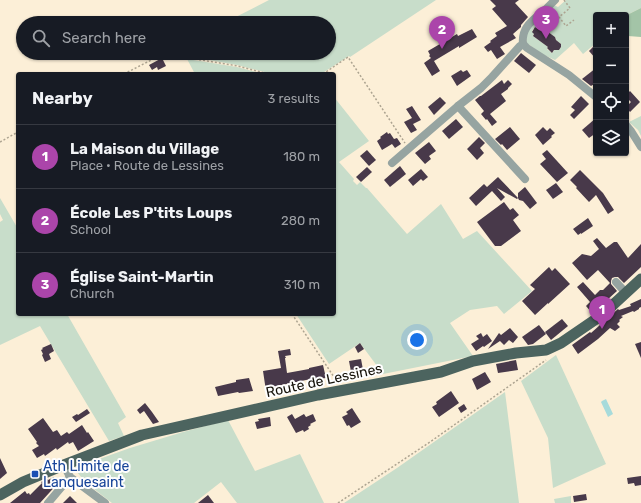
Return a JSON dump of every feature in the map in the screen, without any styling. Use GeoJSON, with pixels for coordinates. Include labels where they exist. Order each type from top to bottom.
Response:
{"type":"FeatureCollection","features":[{"type":"Feature","properties":{"kind":"main road","name":"Route de Lessines"},"geometry":{"type":"LineString","coordinates":[[0,494],[23,482],[142,435],[342,390],[441,372],[473,361],[516,353],[546,350],[561,343],[602,315],[641,279]]}},
{"type":"Feature","properties":{"kind":"street"},"geometry":{"type":"LineString","coordinates":[[555,0],[529,23],[523,33],[523,44],[570,75],[593,94]]}},
{"type":"Feature","properties":{"kind":"street"},"geometry":{"type":"LineString","coordinates":[[392,164],[458,106],[481,88],[523,44]]}},
{"type":"Feature","properties":{"kind":"street"},"geometry":{"type":"LineString","coordinates":[[458,106],[525,179]]}},
{"type":"Feature","properties":{"kind":"street"},"geometry":{"type":"LineString","coordinates":[[629,129],[641,147]]}},
{"type":"Feature","properties":{"kind":"street"},"geometry":{"type":"LineString","coordinates":[[616,282],[626,293]]}},
{"type":"Feature","properties":{"kind":"street"},"geometry":{"type":"LineString","coordinates":[[64,465],[70,477],[105,503]]}},
{"type":"Feature","properties":{"kind":"street"},"geometry":{"type":"LineString","coordinates":[[48,503],[70,477]]}},
{"type":"Feature","properties":{"kind":"path"},"geometry":{"type":"LineString","coordinates":[[564,0],[570,8],[559,17],[562,23],[566,26],[574,20]]}},
{"type":"Feature","properties":{"kind":"path"},"geometry":{"type":"LineString","coordinates":[[326,72],[348,57],[408,149]]}},
{"type":"Feature","properties":{"kind":"path"},"geometry":{"type":"LineString","coordinates":[[128,72],[153,60]]}},
{"type":"Feature","properties":{"kind":"path"},"geometry":{"type":"LineString","coordinates":[[201,60],[238,66],[260,72]]}},
{"type":"Feature","properties":{"kind":"path"},"geometry":{"type":"LineString","coordinates":[[0,142],[16,133]]}},
{"type":"Feature","properties":{"kind":"path"},"geometry":{"type":"LineString","coordinates":[[293,316],[342,390]]}},
{"type":"Feature","properties":{"kind":"path"},"geometry":{"type":"LineString","coordinates":[[338,503],[430,442],[544,360]]}},
{"type":"Feature","properties":{"kind":"green space"},"geometry":{"type":"Polygon","coordinates":[[[269,0],[436,0],[350,57],[349,56],[324,72],[264,72],[209,60],[336,60],[336,16],[238,16],[269,0]]]}},
{"type":"Feature","properties":{"kind":"green space"},"geometry":{"type":"Polygon","coordinates":[[[566,0],[641,0],[641,8],[629,14],[629,12],[593,12],[593,46],[583,54],[574,43],[555,60],[542,54],[527,43],[526,35],[531,26],[554,5],[558,7],[566,0]],[[540,26],[538,29],[535,27],[532,31],[534,33],[533,36],[548,47],[547,49],[552,53],[555,49],[559,50],[561,47],[561,44],[555,37],[540,26]]]}},
{"type":"Feature","properties":{"kind":"green space"},"geometry":{"type":"Polygon","coordinates":[[[641,8],[641,37],[629,36],[629,14],[641,8]]]}},
{"type":"Feature","properties":{"kind":"green space"},"geometry":{"type":"Polygon","coordinates":[[[188,60],[237,67],[256,72],[194,72],[188,60]]]}},
{"type":"Feature","properties":{"kind":"green space"},"geometry":{"type":"Polygon","coordinates":[[[336,100],[369,141],[339,162],[354,179],[353,181],[357,185],[360,182],[367,188],[407,234],[441,204],[463,239],[477,231],[532,291],[504,314],[497,306],[470,310],[450,323],[473,356],[383,374],[360,343],[329,364],[297,316],[336,316],[336,100]]]}},
{"type":"Feature","properties":{"kind":"green space"},"geometry":{"type":"Polygon","coordinates":[[[641,116],[641,136],[638,130],[629,122],[641,116]]]}},
{"type":"Feature","properties":{"kind":"green space"},"geometry":{"type":"Polygon","coordinates":[[[0,198],[16,226],[16,316],[68,316],[126,417],[118,423],[124,436],[109,441],[40,326],[0,345],[0,222],[3,220],[0,214],[0,198]]]}},
{"type":"Feature","properties":{"kind":"green space"},"geometry":{"type":"Polygon","coordinates":[[[556,355],[606,464],[553,488],[548,438],[521,381],[556,355]]]}},
{"type":"Feature","properties":{"kind":"green space"},"geometry":{"type":"Polygon","coordinates":[[[505,392],[519,503],[344,503],[397,468],[505,392]]]}},
{"type":"Feature","properties":{"kind":"green space"},"geometry":{"type":"Polygon","coordinates":[[[228,420],[255,471],[300,454],[324,503],[237,503],[221,482],[194,503],[112,503],[85,482],[74,468],[130,448],[228,420]]]}},
{"type":"Feature","properties":{"kind":"green space"},"geometry":{"type":"Polygon","coordinates":[[[571,496],[571,503],[555,503],[554,499],[571,496]]]}},
{"type":"Feature","properties":{"kind":"water"},"geometry":{"type":"Polygon","coordinates":[[[606,399],[613,414],[608,417],[601,402],[606,399]]]}},
{"type":"Feature","properties":{"kind":"building"},"geometry":{"type":"Polygon","coordinates":[[[490,0],[519,0],[515,3],[528,17],[521,27],[513,34],[516,38],[500,47],[505,54],[497,59],[491,50],[488,52],[484,47],[497,36],[495,33],[507,26],[492,9],[496,6],[490,0]]]}},
{"type":"Feature","properties":{"kind":"building"},"geometry":{"type":"Polygon","coordinates":[[[540,26],[555,37],[561,44],[559,50],[554,50],[552,53],[547,48],[548,47],[533,36],[534,34],[532,32],[535,27],[538,29],[540,26]]]}},
{"type":"Feature","properties":{"kind":"building"},"geometry":{"type":"Polygon","coordinates":[[[472,29],[477,37],[434,61],[440,71],[432,76],[424,63],[431,58],[428,51],[457,34],[458,36],[472,29]]]}},
{"type":"Feature","properties":{"kind":"building"},"geometry":{"type":"Polygon","coordinates":[[[593,47],[593,56],[589,51],[593,47]]]}},
{"type":"Feature","properties":{"kind":"building"},"geometry":{"type":"Polygon","coordinates":[[[521,53],[536,65],[529,73],[514,61],[521,53]]]}},
{"type":"Feature","properties":{"kind":"building"},"geometry":{"type":"Polygon","coordinates":[[[158,60],[163,60],[166,66],[158,70],[157,67],[152,70],[149,65],[158,60]]]}},
{"type":"Feature","properties":{"kind":"building"},"geometry":{"type":"Polygon","coordinates":[[[461,70],[463,72],[467,70],[471,76],[457,86],[451,76],[461,70]]]}},
{"type":"Feature","properties":{"kind":"building"},"geometry":{"type":"Polygon","coordinates":[[[593,70],[593,85],[591,86],[582,79],[593,70]]]}},
{"type":"Feature","properties":{"kind":"building"},"geometry":{"type":"Polygon","coordinates":[[[502,80],[504,84],[508,80],[512,84],[501,94],[506,101],[490,114],[497,122],[492,126],[481,114],[484,111],[475,100],[502,80]]]}},
{"type":"Feature","properties":{"kind":"building"},"geometry":{"type":"Polygon","coordinates":[[[630,91],[640,102],[630,112],[629,104],[631,102],[629,100],[630,91]]]}},
{"type":"Feature","properties":{"kind":"building"},"geometry":{"type":"Polygon","coordinates":[[[581,96],[589,104],[574,119],[570,115],[575,110],[571,107],[581,96]]]}},
{"type":"Feature","properties":{"kind":"building"},"geometry":{"type":"Polygon","coordinates":[[[440,97],[446,103],[434,115],[428,107],[440,97]]]}},
{"type":"Feature","properties":{"kind":"building"},"geometry":{"type":"Polygon","coordinates":[[[412,106],[421,120],[413,124],[417,130],[411,133],[404,122],[412,118],[406,109],[412,106]]]}},
{"type":"Feature","properties":{"kind":"building"},"geometry":{"type":"Polygon","coordinates":[[[456,119],[463,127],[449,139],[442,131],[456,119]]]}},
{"type":"Feature","properties":{"kind":"building"},"geometry":{"type":"Polygon","coordinates":[[[593,121],[593,135],[589,138],[582,130],[593,121]]]}},
{"type":"Feature","properties":{"kind":"building"},"geometry":{"type":"Polygon","coordinates":[[[510,127],[520,139],[507,150],[495,139],[510,127]]]}},
{"type":"Feature","properties":{"kind":"building"},"geometry":{"type":"Polygon","coordinates":[[[543,127],[547,131],[550,128],[555,133],[543,145],[535,135],[543,127]]]}},
{"type":"Feature","properties":{"kind":"building"},"geometry":{"type":"Polygon","coordinates":[[[387,132],[388,134],[390,133],[394,139],[397,138],[401,144],[395,148],[392,144],[382,150],[377,141],[387,132]]]}},
{"type":"Feature","properties":{"kind":"building"},"geometry":{"type":"Polygon","coordinates":[[[479,137],[485,143],[480,148],[484,153],[477,160],[467,149],[479,137]]]}},
{"type":"Feature","properties":{"kind":"building"},"geometry":{"type":"Polygon","coordinates":[[[429,142],[436,151],[429,156],[431,159],[425,164],[415,153],[429,142]]]}},
{"type":"Feature","properties":{"kind":"building"},"geometry":{"type":"Polygon","coordinates":[[[367,150],[376,160],[369,166],[360,156],[367,150]]]}},
{"type":"Feature","properties":{"kind":"building"},"geometry":{"type":"Polygon","coordinates":[[[547,150],[568,173],[557,182],[540,164],[546,159],[542,154],[547,150]]]}},
{"type":"Feature","properties":{"kind":"building"},"geometry":{"type":"Polygon","coordinates":[[[400,166],[406,174],[390,187],[384,180],[400,166]]]}},
{"type":"Feature","properties":{"kind":"building"},"geometry":{"type":"Polygon","coordinates":[[[367,167],[372,172],[361,182],[356,177],[367,167]]]}},
{"type":"Feature","properties":{"kind":"building"},"geometry":{"type":"Polygon","coordinates":[[[421,169],[428,177],[423,181],[421,179],[413,186],[408,180],[421,169]]]}},
{"type":"Feature","properties":{"kind":"building"},"geometry":{"type":"Polygon","coordinates":[[[580,170],[603,193],[614,210],[608,214],[596,195],[589,202],[576,188],[577,187],[570,180],[580,170]]]}},
{"type":"Feature","properties":{"kind":"building"},"geometry":{"type":"Polygon","coordinates":[[[498,177],[518,198],[517,199],[497,188],[505,197],[501,201],[492,191],[476,206],[469,198],[484,184],[487,187],[498,177]]]}},
{"type":"Feature","properties":{"kind":"building"},"geometry":{"type":"Polygon","coordinates":[[[556,183],[563,192],[553,199],[546,190],[556,183]]]}},
{"type":"Feature","properties":{"kind":"building"},"geometry":{"type":"Polygon","coordinates":[[[525,187],[537,203],[530,209],[518,198],[518,193],[525,187]]]}},
{"type":"Feature","properties":{"kind":"building"},"geometry":{"type":"Polygon","coordinates":[[[504,202],[510,210],[513,208],[519,215],[513,220],[521,231],[501,246],[495,246],[477,222],[504,202]]]}},
{"type":"Feature","properties":{"kind":"building"},"geometry":{"type":"Polygon","coordinates":[[[588,218],[593,226],[578,235],[573,229],[588,218]]]}},
{"type":"Feature","properties":{"kind":"building"},"geometry":{"type":"Polygon","coordinates":[[[597,238],[606,248],[614,242],[617,242],[628,258],[641,244],[641,267],[624,283],[618,277],[612,278],[611,284],[617,291],[592,313],[586,306],[590,302],[577,287],[583,282],[595,295],[610,283],[598,270],[587,280],[572,263],[582,254],[591,256],[599,249],[593,241],[597,238]]]}},
{"type":"Feature","properties":{"kind":"building"},"geometry":{"type":"Polygon","coordinates":[[[549,267],[552,271],[555,268],[570,284],[535,315],[522,301],[535,289],[530,285],[549,267]]]}},
{"type":"Feature","properties":{"kind":"building"},"geometry":{"type":"Polygon","coordinates":[[[641,299],[641,307],[639,309],[621,316],[623,317],[617,324],[620,327],[615,331],[610,328],[578,354],[572,345],[590,332],[591,333],[618,309],[631,306],[630,304],[641,299]]]}},
{"type":"Feature","properties":{"kind":"building"},"geometry":{"type":"Polygon","coordinates":[[[562,319],[568,326],[551,340],[545,332],[562,319]]]}},
{"type":"Feature","properties":{"kind":"building"},"geometry":{"type":"Polygon","coordinates":[[[539,325],[546,334],[533,344],[528,345],[522,337],[539,325]]]}},
{"type":"Feature","properties":{"kind":"building"},"geometry":{"type":"Polygon","coordinates":[[[510,328],[518,337],[513,343],[509,340],[504,345],[500,341],[488,349],[499,333],[501,335],[510,328]]]}},
{"type":"Feature","properties":{"kind":"building"},"geometry":{"type":"Polygon","coordinates":[[[481,333],[483,337],[487,334],[492,341],[476,351],[471,344],[479,339],[476,336],[481,333]]]}},
{"type":"Feature","properties":{"kind":"building"},"geometry":{"type":"Polygon","coordinates":[[[641,342],[641,358],[635,344],[641,342]]]}},
{"type":"Feature","properties":{"kind":"building"},"geometry":{"type":"Polygon","coordinates":[[[360,343],[364,349],[358,353],[355,347],[360,343]]]}},
{"type":"Feature","properties":{"kind":"building"},"geometry":{"type":"Polygon","coordinates":[[[51,344],[54,351],[49,354],[51,359],[45,362],[41,350],[43,349],[42,348],[51,344]]]}},
{"type":"Feature","properties":{"kind":"building"},"geometry":{"type":"Polygon","coordinates":[[[290,349],[291,355],[285,356],[287,373],[323,365],[326,378],[311,379],[272,387],[273,390],[266,391],[263,371],[281,368],[278,351],[290,349]]]}},
{"type":"Feature","properties":{"kind":"building"},"geometry":{"type":"Polygon","coordinates":[[[361,359],[364,375],[352,377],[349,361],[361,359]]]}},
{"type":"Feature","properties":{"kind":"building"},"geometry":{"type":"Polygon","coordinates":[[[516,360],[518,370],[498,373],[496,364],[516,360]]]}},
{"type":"Feature","properties":{"kind":"building"},"geometry":{"type":"Polygon","coordinates":[[[485,372],[491,382],[477,390],[472,379],[485,372]]]}},
{"type":"Feature","properties":{"kind":"building"},"geometry":{"type":"Polygon","coordinates":[[[249,378],[253,391],[218,396],[215,387],[236,382],[236,380],[249,378]]]}},
{"type":"Feature","properties":{"kind":"building"},"geometry":{"type":"Polygon","coordinates":[[[451,391],[459,403],[439,417],[432,407],[437,404],[436,402],[451,391]]]}},
{"type":"Feature","properties":{"kind":"building"},"geometry":{"type":"Polygon","coordinates":[[[145,403],[159,422],[153,424],[144,411],[140,414],[137,410],[145,403]]]}},
{"type":"Feature","properties":{"kind":"building"},"geometry":{"type":"Polygon","coordinates":[[[464,404],[467,409],[461,413],[458,408],[464,404]]]}},
{"type":"Feature","properties":{"kind":"building"},"geometry":{"type":"Polygon","coordinates":[[[352,408],[361,422],[351,428],[349,425],[347,426],[342,417],[348,414],[346,412],[352,408]]]}},
{"type":"Feature","properties":{"kind":"building"},"geometry":{"type":"Polygon","coordinates":[[[87,409],[90,413],[76,422],[72,417],[87,409]]]}},
{"type":"Feature","properties":{"kind":"building"},"geometry":{"type":"Polygon","coordinates":[[[292,414],[295,419],[304,414],[306,417],[313,414],[316,421],[310,424],[311,425],[308,427],[309,429],[304,432],[303,430],[296,433],[287,417],[292,414]]]}},
{"type":"Feature","properties":{"kind":"building"},"geometry":{"type":"Polygon","coordinates":[[[270,417],[271,426],[257,429],[255,422],[259,421],[258,419],[270,417]]]}},
{"type":"Feature","properties":{"kind":"building"},"geometry":{"type":"Polygon","coordinates":[[[43,418],[53,432],[57,430],[61,436],[67,432],[69,434],[82,425],[94,441],[78,451],[73,442],[69,444],[68,442],[57,450],[56,448],[45,456],[44,454],[37,458],[32,450],[39,446],[28,429],[43,418]]]}},
{"type":"Feature","properties":{"kind":"building"},"geometry":{"type":"Polygon","coordinates":[[[0,458],[7,473],[0,479],[0,458]]]}},
{"type":"Feature","properties":{"kind":"building"},"geometry":{"type":"Polygon","coordinates":[[[641,476],[641,485],[635,486],[634,483],[628,484],[627,478],[641,476]]]}},
{"type":"Feature","properties":{"kind":"building"},"geometry":{"type":"Polygon","coordinates":[[[54,477],[59,482],[40,503],[10,503],[25,491],[30,495],[42,483],[41,482],[54,477]]]}},
{"type":"Feature","properties":{"kind":"building"},"geometry":{"type":"Polygon","coordinates":[[[586,494],[587,500],[574,502],[573,496],[586,494]]]}},
{"type":"Feature","properties":{"kind":"building"},"geometry":{"type":"Polygon","coordinates":[[[208,495],[214,503],[198,503],[208,495]]]}},
{"type":"Feature","properties":{"kind":"building"},"geometry":{"type":"Polygon","coordinates":[[[70,496],[77,503],[63,503],[70,496]]]}},
{"type":"Feature","properties":{"kind":"place","name":"Église Saint-Martin"},"geometry":{"type":"Point","coordinates":[546,39]}},
{"type":"Feature","properties":{"kind":"place","name":"École Les P'tits Loups"},"geometry":{"type":"Point","coordinates":[442,49]}},
{"type":"Feature","properties":{"kind":"place","name":"La Maison du Village"},"geometry":{"type":"Point","coordinates":[602,329]}},
{"type":"Feature","properties":{"kind":"place","name":"Ath Limite de Lanquesaint"},"geometry":{"type":"Point","coordinates":[35,474]}}]}
